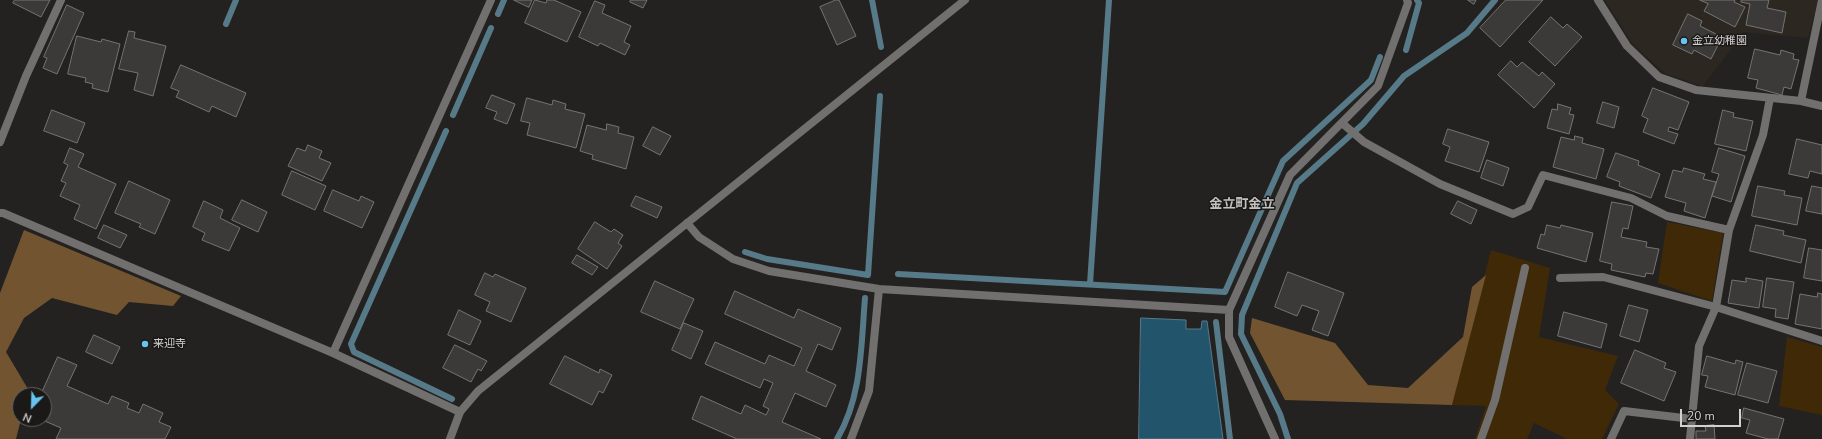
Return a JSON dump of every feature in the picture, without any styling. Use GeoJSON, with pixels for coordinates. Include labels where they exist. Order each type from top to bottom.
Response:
{"type":"FeatureCollection","features":[{"type":"Feature","properties":{"kind":"street"},"geometry":{"type":"LineString","coordinates":[[0,142],[26,76],[61,0]]}},
{"type":"Feature","properties":{"kind":"street"},"geometry":{"type":"LineString","coordinates":[[333,353],[491,0]]}},
{"type":"Feature","properties":{"kind":"street"},"geometry":{"type":"LineString","coordinates":[[450,439],[460,412],[478,391],[965,0]]}},
{"type":"Feature","properties":{"kind":"street"},"geometry":{"type":"LineString","coordinates":[[1276,439],[1229,336],[1229,310],[1290,175],[1378,86],[1408,3],[1407,0]]}},
{"type":"Feature","properties":{"kind":"street"},"geometry":{"type":"LineString","coordinates":[[1598,0],[1626,46],[1659,77],[1696,90],[1770,98],[1822,106]]}},
{"type":"Feature","properties":{"kind":"street"},"geometry":{"type":"LineString","coordinates":[[1801,102],[1822,0]]}},
{"type":"Feature","properties":{"kind":"street"},"geometry":{"type":"LineString","coordinates":[[1690,439],[1700,346],[1716,307],[1729,230],[1763,135],[1770,98]]}},
{"type":"Feature","properties":{"kind":"street"},"geometry":{"type":"LineString","coordinates":[[1342,123],[1364,142],[1440,184],[1512,214],[1528,207],[1543,175],[1631,198],[1667,216],[1729,230]]}},
{"type":"Feature","properties":{"kind":"street"},"geometry":{"type":"LineString","coordinates":[[0,213],[333,353],[460,412]]}},
{"type":"Feature","properties":{"kind":"street"},"geometry":{"type":"LineString","coordinates":[[687,223],[699,237],[733,259],[769,271],[879,289],[1229,310]]}},
{"type":"Feature","properties":{"kind":"street"},"geometry":{"type":"LineString","coordinates":[[1481,439],[1495,400],[1525,268]]}},
{"type":"Feature","properties":{"kind":"street"},"geometry":{"type":"LineString","coordinates":[[1560,278],[1603,277],[1716,307],[1822,341]]}},
{"type":"Feature","properties":{"kind":"street"},"geometry":{"type":"LineString","coordinates":[[850,439],[869,391],[879,289]]}},
{"type":"Feature","properties":{"kind":"street"},"geometry":{"type":"LineString","coordinates":[[1611,439],[1624,411],[1692,419]]}},
{"type":"Feature","properties":{"kind":"shaded area","name":"金立幼稚園"},"geometry":{"type":"Polygon","coordinates":[[[1605,0],[1818,1],[1808,38],[1744,32],[1703,86],[1666,74],[1632,43],[1605,0]]]}},
{"type":"Feature","properties":{"kind":"shaded area"},"geometry":{"type":"Polygon","coordinates":[[[1667,222],[1723,233],[1712,301],[1658,283],[1667,222]]]}},
{"type":"Feature","properties":{"kind":"shaded area"},"geometry":{"type":"Polygon","coordinates":[[[24,230],[181,296],[173,306],[129,302],[117,315],[52,298],[24,318],[6,352],[27,387],[12,387],[12,427],[19,427],[16,439],[0,439],[0,293],[24,230]]]}},
{"type":"Feature","properties":{"kind":"shaded area"},"geometry":{"type":"Polygon","coordinates":[[[1491,250],[1550,268],[1539,337],[1618,356],[1605,390],[1619,404],[1602,439],[1567,439],[1534,423],[1527,439],[1475,439],[1486,406],[1452,405],[1491,250]]]}},
{"type":"Feature","properties":{"kind":"shaded area"},"geometry":{"type":"Polygon","coordinates":[[[1486,275],[1452,405],[1285,400],[1250,333],[1252,318],[1335,343],[1368,385],[1408,388],[1463,337],[1472,287],[1486,275]]]}},
{"type":"Feature","properties":{"kind":"shaded area"},"geometry":{"type":"Polygon","coordinates":[[[1787,337],[1822,347],[1822,415],[1779,406],[1787,337]]]}},
{"type":"Feature","properties":{"kind":"water"},"geometry":{"type":"Polygon","coordinates":[[[1141,318],[1186,320],[1186,329],[1201,329],[1202,321],[1207,321],[1223,439],[1139,439],[1141,318]]]}},
{"type":"Feature","properties":{"kind":"building"},"geometry":{"type":"Polygon","coordinates":[[[15,0],[50,0],[41,17],[13,3],[15,0]]]}},
{"type":"Feature","properties":{"kind":"building"},"geometry":{"type":"Polygon","coordinates":[[[514,0],[532,0],[529,7],[514,0]]]}},
{"type":"Feature","properties":{"kind":"building"},"geometry":{"type":"Polygon","coordinates":[[[535,0],[546,3],[547,0],[554,0],[581,12],[567,42],[525,23],[535,0]]]}},
{"type":"Feature","properties":{"kind":"building"},"geometry":{"type":"Polygon","coordinates":[[[631,0],[647,0],[643,8],[630,2],[631,0]]]}},
{"type":"Feature","properties":{"kind":"building"},"geometry":{"type":"Polygon","coordinates":[[[839,0],[856,36],[837,45],[820,7],[839,0]]]}},
{"type":"Feature","properties":{"kind":"building"},"geometry":{"type":"Polygon","coordinates":[[[1468,0],[1476,0],[1474,4],[1468,0]]]}},
{"type":"Feature","properties":{"kind":"building"},"geometry":{"type":"Polygon","coordinates":[[[1506,0],[1543,0],[1500,47],[1480,28],[1506,0]]]}},
{"type":"Feature","properties":{"kind":"building"},"geometry":{"type":"Polygon","coordinates":[[[1700,0],[1735,0],[1734,2],[1745,7],[1735,27],[1704,11],[1708,4],[1700,0]]]}},
{"type":"Feature","properties":{"kind":"building"},"geometry":{"type":"Polygon","coordinates":[[[1742,0],[1769,0],[1767,8],[1786,12],[1782,33],[1746,25],[1750,4],[1741,2],[1742,0]]]}},
{"type":"Feature","properties":{"kind":"building"},"geometry":{"type":"Polygon","coordinates":[[[595,1],[605,5],[602,13],[631,26],[624,42],[630,45],[625,55],[600,43],[598,46],[579,37],[595,1]]]}},
{"type":"Feature","properties":{"kind":"building"},"geometry":{"type":"Polygon","coordinates":[[[67,5],[84,13],[57,74],[43,68],[47,58],[44,57],[67,5]]]}},
{"type":"Feature","properties":{"kind":"building"},"geometry":{"type":"Polygon","coordinates":[[[1688,14],[1702,21],[1700,26],[1722,37],[1711,59],[1694,50],[1692,54],[1673,45],[1688,14]]]}},
{"type":"Feature","properties":{"kind":"building"},"geometry":{"type":"Polygon","coordinates":[[[1551,17],[1563,28],[1567,24],[1582,37],[1555,66],[1529,42],[1551,17]]]}},
{"type":"Feature","properties":{"kind":"building"},"geometry":{"type":"Polygon","coordinates":[[[129,31],[135,32],[134,38],[166,46],[153,96],[134,90],[138,73],[119,69],[129,31]]]}},
{"type":"Feature","properties":{"kind":"building"},"geometry":{"type":"Polygon","coordinates":[[[77,36],[101,42],[102,39],[120,44],[108,92],[92,88],[93,84],[85,82],[86,78],[68,74],[77,36]]]}},
{"type":"Feature","properties":{"kind":"building"},"geometry":{"type":"Polygon","coordinates":[[[1755,49],[1780,55],[1781,50],[1794,54],[1793,59],[1799,60],[1791,89],[1784,87],[1782,95],[1756,88],[1758,80],[1748,78],[1755,49]]]}},
{"type":"Feature","properties":{"kind":"building"},"geometry":{"type":"Polygon","coordinates":[[[1511,61],[1517,67],[1522,62],[1539,76],[1542,72],[1555,84],[1534,108],[1498,75],[1511,61]]]}},
{"type":"Feature","properties":{"kind":"building"},"geometry":{"type":"Polygon","coordinates":[[[181,65],[246,93],[236,117],[212,106],[209,112],[176,97],[179,91],[171,88],[181,65]]]}},
{"type":"Feature","properties":{"kind":"building"},"geometry":{"type":"Polygon","coordinates":[[[1653,88],[1689,102],[1678,130],[1669,127],[1668,131],[1678,134],[1674,144],[1643,132],[1648,119],[1642,116],[1653,88]]]}},
{"type":"Feature","properties":{"kind":"building"},"geometry":{"type":"Polygon","coordinates":[[[492,95],[515,104],[507,124],[494,119],[497,112],[486,108],[492,95]]]}},
{"type":"Feature","properties":{"kind":"building"},"geometry":{"type":"Polygon","coordinates":[[[527,98],[552,105],[553,100],[566,104],[565,109],[585,114],[576,148],[527,135],[530,123],[521,121],[527,98]]]}},
{"type":"Feature","properties":{"kind":"building"},"geometry":{"type":"Polygon","coordinates":[[[1603,102],[1619,107],[1614,128],[1597,123],[1603,102]]]}},
{"type":"Feature","properties":{"kind":"building"},"geometry":{"type":"Polygon","coordinates":[[[1558,104],[1571,108],[1569,114],[1574,115],[1569,134],[1547,128],[1552,109],[1557,110],[1558,104]]]}},
{"type":"Feature","properties":{"kind":"building"},"geometry":{"type":"Polygon","coordinates":[[[52,110],[85,123],[77,143],[44,131],[52,110]]]}},
{"type":"Feature","properties":{"kind":"building"},"geometry":{"type":"Polygon","coordinates":[[[1723,110],[1734,113],[1733,117],[1753,121],[1746,151],[1715,144],[1723,110]]]}},
{"type":"Feature","properties":{"kind":"building"},"geometry":{"type":"Polygon","coordinates":[[[607,124],[619,127],[618,133],[634,137],[626,169],[592,159],[593,155],[580,151],[587,125],[606,130],[607,124]]]}},
{"type":"Feature","properties":{"kind":"building"},"geometry":{"type":"Polygon","coordinates":[[[653,127],[671,136],[660,155],[643,146],[653,127]]]}},
{"type":"Feature","properties":{"kind":"building"},"geometry":{"type":"Polygon","coordinates":[[[1448,129],[1489,142],[1479,172],[1445,161],[1450,147],[1443,144],[1448,129]]]}},
{"type":"Feature","properties":{"kind":"building"},"geometry":{"type":"Polygon","coordinates":[[[1575,136],[1583,138],[1582,143],[1604,149],[1596,179],[1553,167],[1561,137],[1574,140],[1575,136]]]}},
{"type":"Feature","properties":{"kind":"building"},"geometry":{"type":"Polygon","coordinates":[[[1797,139],[1822,145],[1822,174],[1810,171],[1808,178],[1789,174],[1797,139]]]}},
{"type":"Feature","properties":{"kind":"building"},"geometry":{"type":"Polygon","coordinates":[[[308,145],[322,151],[319,158],[331,163],[322,181],[288,166],[297,148],[305,151],[308,145]]]}},
{"type":"Feature","properties":{"kind":"building"},"geometry":{"type":"Polygon","coordinates":[[[70,148],[84,154],[78,167],[116,184],[96,229],[74,219],[80,205],[60,196],[66,183],[61,181],[68,165],[64,163],[70,148]]]}},
{"type":"Feature","properties":{"kind":"building"},"geometry":{"type":"Polygon","coordinates":[[[1719,148],[1745,156],[1731,202],[1712,196],[1719,174],[1712,172],[1719,148]]]}},
{"type":"Feature","properties":{"kind":"building"},"geometry":{"type":"Polygon","coordinates":[[[1616,153],[1639,161],[1638,165],[1660,174],[1651,198],[1619,186],[1620,182],[1607,177],[1616,153]]]}},
{"type":"Feature","properties":{"kind":"building"},"geometry":{"type":"Polygon","coordinates":[[[1487,160],[1509,168],[1503,186],[1481,178],[1487,160]]]}},
{"type":"Feature","properties":{"kind":"building"},"geometry":{"type":"Polygon","coordinates":[[[1684,168],[1705,174],[1703,179],[1716,182],[1705,218],[1684,211],[1686,203],[1665,197],[1673,170],[1682,172],[1684,168]]]}},
{"type":"Feature","properties":{"kind":"building"},"geometry":{"type":"Polygon","coordinates":[[[292,171],[326,186],[315,210],[282,195],[292,171]]]}},
{"type":"Feature","properties":{"kind":"building"},"geometry":{"type":"Polygon","coordinates":[[[129,181],[170,200],[155,234],[139,227],[141,224],[115,213],[129,181]]]}},
{"type":"Feature","properties":{"kind":"building"},"geometry":{"type":"Polygon","coordinates":[[[1758,186],[1785,191],[1784,195],[1802,198],[1797,225],[1752,216],[1758,186]]]}},
{"type":"Feature","properties":{"kind":"building"},"geometry":{"type":"Polygon","coordinates":[[[1812,186],[1822,188],[1822,214],[1806,211],[1812,186]]]}},
{"type":"Feature","properties":{"kind":"building"},"geometry":{"type":"Polygon","coordinates":[[[333,190],[359,201],[361,196],[374,202],[362,228],[324,211],[333,190]]]}},
{"type":"Feature","properties":{"kind":"building"},"geometry":{"type":"Polygon","coordinates":[[[636,196],[662,207],[657,218],[631,206],[636,196]]]}},
{"type":"Feature","properties":{"kind":"building"},"geometry":{"type":"Polygon","coordinates":[[[242,200],[267,212],[258,232],[232,220],[242,200]]]}},
{"type":"Feature","properties":{"kind":"building"},"geometry":{"type":"Polygon","coordinates":[[[204,201],[223,210],[220,218],[240,228],[229,251],[202,240],[205,233],[193,227],[204,201]]]}},
{"type":"Feature","properties":{"kind":"building"},"geometry":{"type":"Polygon","coordinates":[[[1458,201],[1477,210],[1471,224],[1451,214],[1458,201]]]}},
{"type":"Feature","properties":{"kind":"building"},"geometry":{"type":"Polygon","coordinates":[[[1612,202],[1633,206],[1628,229],[1623,228],[1621,237],[1647,242],[1646,247],[1659,249],[1653,274],[1646,273],[1645,277],[1611,270],[1612,264],[1600,261],[1612,202]]]}},
{"type":"Feature","properties":{"kind":"building"},"geometry":{"type":"Polygon","coordinates":[[[595,222],[611,232],[614,229],[623,235],[618,243],[622,246],[607,269],[578,249],[595,222]]]}},
{"type":"Feature","properties":{"kind":"building"},"geometry":{"type":"Polygon","coordinates":[[[104,225],[127,235],[120,248],[98,238],[104,225]]]}},
{"type":"Feature","properties":{"kind":"building"},"geometry":{"type":"Polygon","coordinates":[[[1547,225],[1560,228],[1561,225],[1593,233],[1586,262],[1537,248],[1541,234],[1544,235],[1547,225]]]}},
{"type":"Feature","properties":{"kind":"building"},"geometry":{"type":"Polygon","coordinates":[[[1756,225],[1784,231],[1783,235],[1806,240],[1801,263],[1750,251],[1756,225]]]}},
{"type":"Feature","properties":{"kind":"building"},"geometry":{"type":"Polygon","coordinates":[[[1809,248],[1822,250],[1822,281],[1804,278],[1809,248]]]}},
{"type":"Feature","properties":{"kind":"building"},"geometry":{"type":"Polygon","coordinates":[[[577,255],[598,267],[592,275],[572,263],[577,255]]]}},
{"type":"Feature","properties":{"kind":"building"},"geometry":{"type":"Polygon","coordinates":[[[1288,272],[1344,293],[1328,336],[1312,330],[1319,311],[1302,305],[1297,316],[1275,307],[1288,272]]]}},
{"type":"Feature","properties":{"kind":"building"},"geometry":{"type":"Polygon","coordinates":[[[485,273],[493,277],[495,274],[526,288],[511,322],[486,311],[490,302],[475,295],[485,273]]]}},
{"type":"Feature","properties":{"kind":"building"},"geometry":{"type":"Polygon","coordinates":[[[1746,278],[1763,281],[1759,308],[1728,303],[1732,280],[1746,282],[1746,278]]]}},
{"type":"Feature","properties":{"kind":"building"},"geometry":{"type":"Polygon","coordinates":[[[1767,278],[1794,282],[1788,319],[1775,317],[1776,309],[1763,307],[1767,278]]]}},
{"type":"Feature","properties":{"kind":"building"},"geometry":{"type":"Polygon","coordinates":[[[655,281],[694,299],[680,329],[641,312],[655,281]]]}},
{"type":"Feature","properties":{"kind":"building"},"geometry":{"type":"Polygon","coordinates":[[[735,291],[794,318],[798,309],[841,328],[832,350],[818,344],[806,371],[836,385],[826,407],[795,393],[782,422],[821,439],[737,439],[692,419],[701,396],[741,414],[745,405],[766,415],[769,409],[763,406],[773,383],[764,379],[760,388],[705,364],[715,342],[765,364],[769,355],[794,366],[802,348],[725,314],[735,291]]]}},
{"type":"Feature","properties":{"kind":"building"},"geometry":{"type":"Polygon","coordinates":[[[1818,293],[1822,294],[1822,329],[1795,324],[1800,294],[1817,297],[1818,293]]]}},
{"type":"Feature","properties":{"kind":"building"},"geometry":{"type":"Polygon","coordinates":[[[1629,305],[1648,310],[1639,342],[1620,336],[1629,305]]]}},
{"type":"Feature","properties":{"kind":"building"},"geometry":{"type":"Polygon","coordinates":[[[459,310],[481,321],[470,345],[448,335],[459,310]]]}},
{"type":"Feature","properties":{"kind":"building"},"geometry":{"type":"Polygon","coordinates":[[[1564,312],[1607,324],[1601,348],[1558,336],[1564,312]]]}},
{"type":"Feature","properties":{"kind":"building"},"geometry":{"type":"Polygon","coordinates":[[[684,323],[703,331],[691,359],[672,350],[684,323]]]}},
{"type":"Feature","properties":{"kind":"building"},"geometry":{"type":"Polygon","coordinates":[[[94,335],[120,347],[112,364],[86,352],[94,335]]]}},
{"type":"Feature","properties":{"kind":"building"},"geometry":{"type":"Polygon","coordinates":[[[455,345],[487,361],[481,371],[478,369],[471,382],[443,368],[455,345]]]}},
{"type":"Feature","properties":{"kind":"building"},"geometry":{"type":"Polygon","coordinates":[[[1635,350],[1666,363],[1664,368],[1676,372],[1664,401],[1621,383],[1635,350]]]}},
{"type":"Feature","properties":{"kind":"building"},"geometry":{"type":"Polygon","coordinates":[[[565,356],[599,373],[600,369],[612,375],[603,393],[599,391],[592,405],[550,384],[565,356]]]}},
{"type":"Feature","properties":{"kind":"building"},"geometry":{"type":"Polygon","coordinates":[[[1707,356],[1735,364],[1736,360],[1743,362],[1735,395],[1705,387],[1708,376],[1702,375],[1707,356]]]}},
{"type":"Feature","properties":{"kind":"building"},"geometry":{"type":"Polygon","coordinates":[[[58,357],[77,365],[67,386],[108,404],[112,396],[129,403],[127,408],[139,413],[143,404],[163,413],[159,422],[171,427],[165,439],[56,439],[61,428],[52,424],[52,387],[45,387],[58,357]]]}},
{"type":"Feature","properties":{"kind":"building"},"geometry":{"type":"Polygon","coordinates":[[[1747,363],[1777,371],[1768,403],[1738,395],[1747,363]]]}},
{"type":"Feature","properties":{"kind":"building"},"geometry":{"type":"Polygon","coordinates":[[[1744,408],[1784,419],[1778,439],[1768,439],[1746,433],[1750,420],[1742,418],[1744,408]]]}},
{"type":"Feature","properties":{"kind":"building"},"geometry":{"type":"Polygon","coordinates":[[[1714,425],[1715,439],[1696,439],[1696,431],[1706,431],[1705,426],[1714,425]]]}},
{"type":"Feature","properties":{"kind":"waterway"},"geometry":{"type":"LineString","coordinates":[[226,24],[236,0]]}},
{"type":"Feature","properties":{"kind":"waterway"},"geometry":{"type":"LineString","coordinates":[[498,14],[504,0]]}},
{"type":"Feature","properties":{"kind":"waterway"},"geometry":{"type":"LineString","coordinates":[[872,0],[881,47]]}},
{"type":"Feature","properties":{"kind":"waterway"},"geometry":{"type":"LineString","coordinates":[[1090,284],[1109,0]]}},
{"type":"Feature","properties":{"kind":"waterway"},"geometry":{"type":"LineString","coordinates":[[1406,50],[1419,3],[1417,0]]}},
{"type":"Feature","properties":{"kind":"waterway"},"geometry":{"type":"LineString","coordinates":[[1288,439],[1280,414],[1241,334],[1242,315],[1297,183],[1363,124],[1404,76],[1467,33],[1495,0]]}},
{"type":"Feature","properties":{"kind":"waterway"},"geometry":{"type":"LineString","coordinates":[[453,115],[491,28]]}},
{"type":"Feature","properties":{"kind":"waterway"},"geometry":{"type":"LineString","coordinates":[[898,274],[1225,292],[1283,161],[1371,80],[1380,57]]}},
{"type":"Feature","properties":{"kind":"waterway"},"geometry":{"type":"LineString","coordinates":[[745,252],[767,259],[868,275],[880,96]]}},
{"type":"Feature","properties":{"kind":"waterway"},"geometry":{"type":"LineString","coordinates":[[446,131],[351,344],[354,352],[452,399]]}},
{"type":"Feature","properties":{"kind":"waterway"},"geometry":{"type":"LineString","coordinates":[[837,439],[845,423],[856,389],[861,353],[865,298]]}},
{"type":"Feature","properties":{"kind":"waterway"},"geometry":{"type":"LineString","coordinates":[[1216,322],[1230,439]]}},
{"type":"Feature","properties":{"kind":"place","name":"金立幼稚園"},"geometry":{"type":"Point","coordinates":[1684,41]}},
{"type":"Feature","properties":{"kind":"place","name":"来迎寺"},"geometry":{"type":"Point","coordinates":[145,344]}},
{"type":"Feature","properties":{"kind":"district","name":"金立町金立"},"geometry":{"type":"Point","coordinates":[1242,205]}}]}
